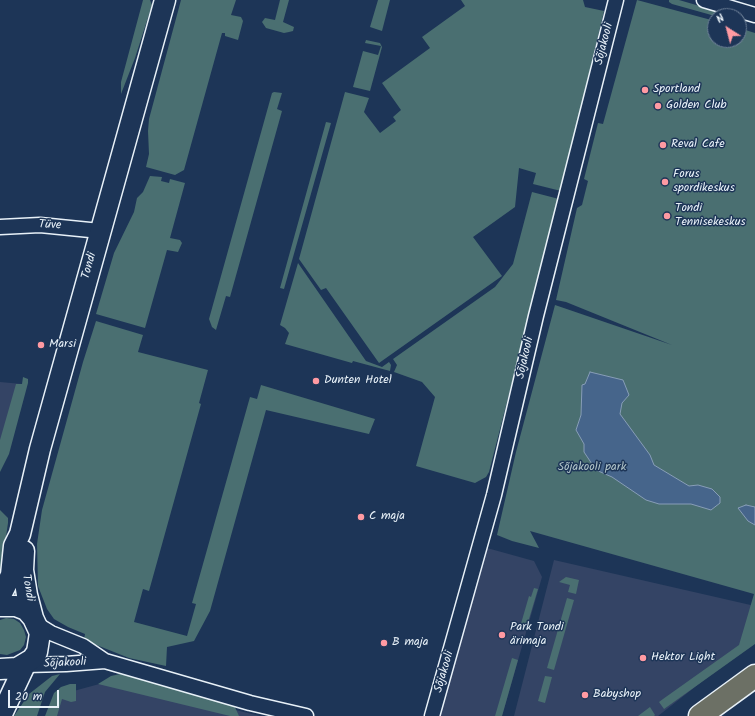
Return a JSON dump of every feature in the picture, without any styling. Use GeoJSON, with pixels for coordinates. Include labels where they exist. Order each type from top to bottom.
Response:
{"type":"FeatureCollection","features":[{"type":"Feature","properties":{"kind":"main road"},"geometry":{"type":"LineString","coordinates":[[700,716],[755,676]]}},
{"type":"Feature","properties":{"kind":"street","name":"Tondi"},"geometry":{"type":"LineString","coordinates":[[0,597],[11,574],[14,546],[20,534],[40,449],[164,0]]}},
{"type":"Feature","properties":{"kind":"street","name":"Sõjakooli"},"geometry":{"type":"LineString","coordinates":[[432,716],[494,495],[536,316],[616,0]]}},
{"type":"Feature","properties":{"kind":"street"},"geometry":{"type":"LineString","coordinates":[[704,0],[755,15]]}},
{"type":"Feature","properties":{"kind":"street","name":"Tüve"},"geometry":{"type":"LineString","coordinates":[[0,227],[40,225],[100,231]]}},
{"type":"Feature","properties":{"kind":"street","name":"Tondi"},"geometry":{"type":"LineString","coordinates":[[20,534],[24,545],[23,570],[27,594],[40,633],[37,652],[24,665]]}},
{"type":"Feature","properties":{"kind":"street"},"geometry":{"type":"LineString","coordinates":[[0,606],[16,606],[26,610],[36,621]]}},
{"type":"Feature","properties":{"kind":"street","name":"Sõjakooli"},"geometry":{"type":"LineString","coordinates":[[36,621],[51,633],[83,646],[106,661],[250,702],[306,716]]}},
{"type":"Feature","properties":{"kind":"street","name":"Sõjakooli"},"geometry":{"type":"LineString","coordinates":[[24,665],[106,661]]}},
{"type":"Feature","properties":{"kind":"street"},"geometry":{"type":"LineString","coordinates":[[0,669],[10,670],[24,665]]}},
{"type":"Feature","properties":{"kind":"street"},"geometry":{"type":"LineString","coordinates":[[1,716],[24,665]]}},
{"type":"Feature","properties":{"kind":"shaded area"},"geometry":{"type":"Polygon","coordinates":[[[590,372],[623,380],[629,395],[622,403],[620,414],[650,455],[654,465],[689,486],[698,485],[712,489],[720,497],[720,503],[711,510],[691,504],[659,504],[646,500],[612,477],[596,470],[584,452],[584,444],[576,430],[581,415],[582,385],[585,384],[590,372]]]}},
{"type":"Feature","properties":{"kind":"shaded area"},"geometry":{"type":"Polygon","coordinates":[[[0,382],[22,384],[0,452],[0,382]]]}},
{"type":"Feature","properties":{"kind":"shaded area"},"geometry":{"type":"Polygon","coordinates":[[[746,505],[755,507],[755,525],[748,521],[738,508],[746,505]]]}},
{"type":"Feature","properties":{"kind":"shaded area","name":"Park Tondi ärimaja"},"geometry":{"type":"Polygon","coordinates":[[[487,548],[534,561],[542,577],[502,716],[440,716],[487,548]]]}},
{"type":"Feature","properties":{"kind":"shaded area"},"geometry":{"type":"Polygon","coordinates":[[[554,560],[755,606],[746,647],[658,716],[514,716],[554,560]]]}},
{"type":"Feature","properties":{"kind":"shaded area"},"geometry":{"type":"Polygon","coordinates":[[[114,680],[260,716],[52,716],[59,695],[114,680]]]}},
{"type":"Feature","properties":{"kind":"green space"},"geometry":{"type":"Polygon","coordinates":[[[143,0],[150,0],[152,5],[135,58],[121,94],[121,82],[143,0]]]}},
{"type":"Feature","properties":{"kind":"green space"},"geometry":{"type":"Polygon","coordinates":[[[181,0],[236,0],[231,15],[241,17],[243,21],[238,40],[225,36],[225,33],[222,33],[184,170],[175,175],[146,167],[149,154],[149,119],[181,0]]]}},
{"type":"Feature","properties":{"kind":"green space"},"geometry":{"type":"Polygon","coordinates":[[[280,0],[289,0],[283,22],[294,27],[293,31],[284,33],[266,28],[262,22],[265,18],[275,20],[280,0]]]}},
{"type":"Feature","properties":{"kind":"green space"},"geometry":{"type":"Polygon","coordinates":[[[378,0],[390,0],[382,31],[370,27],[378,0]]]}},
{"type":"Feature","properties":{"kind":"green space"},"geometry":{"type":"Polygon","coordinates":[[[461,0],[583,0],[585,7],[604,11],[561,191],[533,184],[536,173],[519,168],[515,207],[473,237],[502,276],[379,363],[326,288],[321,290],[299,259],[345,92],[369,98],[364,112],[380,133],[396,121],[393,117],[401,110],[382,83],[430,48],[422,37],[465,6],[461,0]]]}},
{"type":"Feature","properties":{"kind":"green space","name":"Sõjakooli park"},"geometry":{"type":"Polygon","coordinates":[[[637,0],[707,19],[707,48],[747,48],[747,30],[755,33],[755,644],[664,709],[659,702],[739,645],[754,594],[530,531],[539,548],[512,541],[497,535],[516,452],[555,305],[672,345],[566,302],[556,300],[577,208],[582,205],[588,181],[584,179],[598,123],[603,124],[637,0]]]}},
{"type":"Feature","properties":{"kind":"green space"},"geometry":{"type":"Polygon","coordinates":[[[669,0],[679,0],[707,8],[707,14],[672,4],[669,0]]]}},
{"type":"Feature","properties":{"kind":"green space"},"geometry":{"type":"Polygon","coordinates":[[[366,40],[380,43],[382,47],[370,91],[353,87],[363,51],[378,55],[381,46],[365,43],[366,40]]]}},
{"type":"Feature","properties":{"kind":"green space"},"geometry":{"type":"Polygon","coordinates":[[[272,93],[282,93],[277,109],[282,111],[230,297],[226,296],[216,330],[212,327],[209,319],[272,93]]]}},
{"type":"Feature","properties":{"kind":"green space"},"geometry":{"type":"Polygon","coordinates":[[[326,122],[331,123],[284,289],[280,288],[326,122]]]}},
{"type":"Feature","properties":{"kind":"green space"},"geometry":{"type":"Polygon","coordinates":[[[150,176],[162,177],[161,181],[169,183],[170,179],[185,183],[170,238],[180,240],[182,243],[178,252],[167,250],[145,328],[96,314],[114,253],[134,212],[137,198],[143,192],[150,176]]]}},
{"type":"Feature","properties":{"kind":"green space"},"geometry":{"type":"Polygon","coordinates":[[[532,192],[559,199],[489,472],[486,477],[475,483],[416,466],[435,397],[422,382],[394,372],[397,365],[393,359],[495,287],[513,264],[532,192]]]}},
{"type":"Feature","properties":{"kind":"green space"},"geometry":{"type":"Polygon","coordinates":[[[298,263],[366,361],[382,367],[389,362],[391,365],[390,371],[353,361],[352,363],[285,344],[289,333],[280,325],[298,263]]]}},
{"type":"Feature","properties":{"kind":"green space"},"geometry":{"type":"Polygon","coordinates":[[[96,321],[143,335],[138,352],[208,370],[199,403],[201,404],[149,591],[143,589],[134,622],[187,636],[196,604],[192,603],[250,397],[257,399],[261,385],[375,419],[369,434],[266,410],[210,611],[194,641],[167,647],[166,666],[129,658],[84,640],[85,634],[54,619],[47,609],[38,586],[37,544],[42,510],[83,362],[96,321]]]}},
{"type":"Feature","properties":{"kind":"green space"},"geometry":{"type":"Polygon","coordinates":[[[23,377],[28,379],[28,383],[9,454],[0,472],[0,440],[16,384],[22,384],[23,377]]]}},
{"type":"Feature","properties":{"kind":"green space"},"geometry":{"type":"Polygon","coordinates":[[[0,510],[8,518],[8,523],[0,578],[0,510]]]}},
{"type":"Feature","properties":{"kind":"green space"},"geometry":{"type":"Polygon","coordinates":[[[566,577],[579,580],[576,594],[568,592],[570,585],[559,582],[566,577]]]}},
{"type":"Feature","properties":{"kind":"green space"},"geometry":{"type":"Polygon","coordinates":[[[534,588],[538,589],[526,629],[520,627],[529,596],[531,597],[534,588]]]}},
{"type":"Feature","properties":{"kind":"green space"},"geometry":{"type":"Polygon","coordinates":[[[567,598],[574,600],[554,670],[547,668],[567,598]]]}},
{"type":"Feature","properties":{"kind":"green space"},"geometry":{"type":"Polygon","coordinates":[[[6,618],[14,619],[20,623],[26,637],[24,645],[20,650],[7,655],[0,654],[0,620],[6,618]]]}},
{"type":"Feature","properties":{"kind":"green space"},"geometry":{"type":"Polygon","coordinates":[[[512,658],[518,660],[502,716],[495,716],[512,658]]]}},
{"type":"Feature","properties":{"kind":"green space"},"geometry":{"type":"Polygon","coordinates":[[[60,674],[45,692],[37,716],[14,716],[29,694],[52,676],[60,674]]]}},
{"type":"Feature","properties":{"kind":"green space"},"geometry":{"type":"Polygon","coordinates":[[[120,674],[135,676],[234,705],[239,716],[230,716],[98,684],[111,676],[120,674]]]}},
{"type":"Feature","properties":{"kind":"green space"},"geometry":{"type":"Polygon","coordinates":[[[545,676],[552,677],[545,703],[538,701],[545,676]]]}},
{"type":"Feature","properties":{"kind":"green space"},"geometry":{"type":"Polygon","coordinates":[[[76,684],[76,701],[71,702],[62,699],[57,716],[45,716],[54,693],[61,687],[76,684]]]}},
{"type":"Feature","properties":{"kind":"green space"},"geometry":{"type":"Polygon","coordinates":[[[650,707],[655,715],[654,716],[638,716],[650,707]]]}},
{"type":"Feature","properties":{"kind":"place","name":"Sportland"},"geometry":{"type":"Point","coordinates":[645,90]}},
{"type":"Feature","properties":{"kind":"place","name":"Golden Club"},"geometry":{"type":"Point","coordinates":[658,106]}},
{"type":"Feature","properties":{"kind":"place","name":"Reval Cafe"},"geometry":{"type":"Point","coordinates":[663,145]}},
{"type":"Feature","properties":{"kind":"place","name":"Forus spordikeskus"},"geometry":{"type":"Point","coordinates":[665,182]}},
{"type":"Feature","properties":{"kind":"place","name":"Tondi Tennisekeskus"},"geometry":{"type":"Point","coordinates":[667,216]}},
{"type":"Feature","properties":{"kind":"place","name":"Marsi"},"geometry":{"type":"Point","coordinates":[41,345]}},
{"type":"Feature","properties":{"kind":"place","name":"Dunten Hotel"},"geometry":{"type":"Point","coordinates":[316,381]}},
{"type":"Feature","properties":{"kind":"place","name":"C maja"},"geometry":{"type":"Point","coordinates":[361,517]}},
{"type":"Feature","properties":{"kind":"place","name":"Park Tondi ärimaja"},"geometry":{"type":"Point","coordinates":[502,635]}},
{"type":"Feature","properties":{"kind":"place","name":"B maja"},"geometry":{"type":"Point","coordinates":[384,643]}},
{"type":"Feature","properties":{"kind":"place","name":"Hektor Light"},"geometry":{"type":"Point","coordinates":[643,658]}},
{"type":"Feature","properties":{"kind":"place","name":"Babyshop"},"geometry":{"type":"Point","coordinates":[585,695]}}]}
